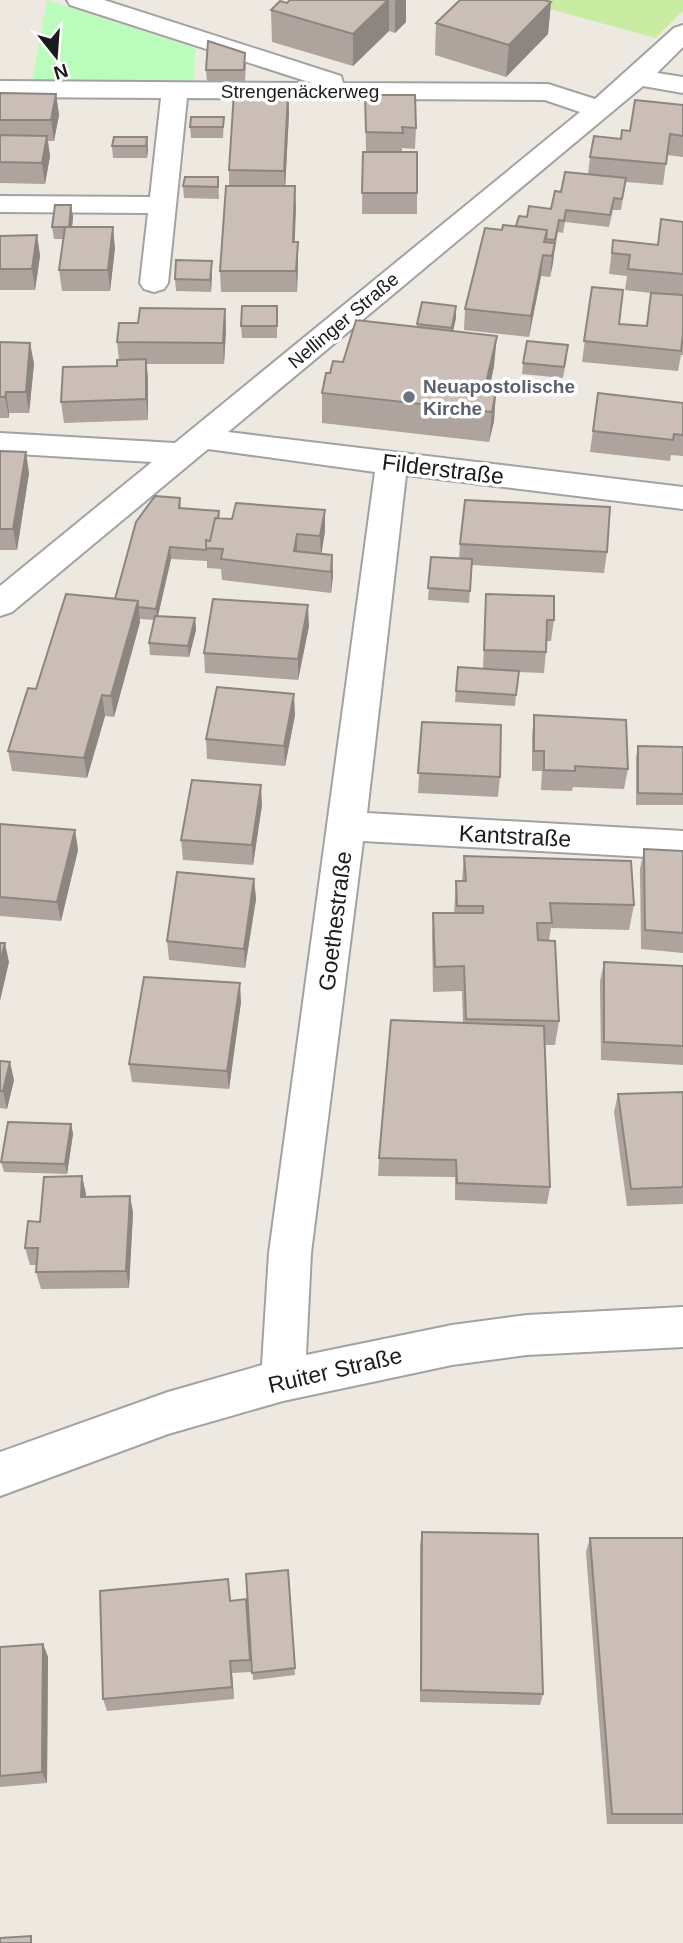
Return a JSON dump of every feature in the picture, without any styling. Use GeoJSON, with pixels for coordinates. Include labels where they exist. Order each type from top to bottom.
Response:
{"type":"FeatureCollection","features":[{"type":"Feature","properties":{"kind":"street"},"geometry":{"type":"LineString","coordinates":[[79,0],[364,92]]}},
{"type":"Feature","properties":{"kind":"street","name":"Nellinger Straße"},"geometry":{"type":"LineString","coordinates":[[0,604],[638,77],[683,33]]}},
{"type":"Feature","properties":{"kind":"street"},"geometry":{"type":"LineString","coordinates":[[638,77],[683,85]]}},
{"type":"Feature","properties":{"kind":"street","name":"Strengenäckerweg"},"geometry":{"type":"LineString","coordinates":[[0,89],[548,92],[598,109]]}},
{"type":"Feature","properties":{"kind":"street"},"geometry":{"type":"LineString","coordinates":[[154,283],[176,91]]}},
{"type":"Feature","properties":{"kind":"street"},"geometry":{"type":"LineString","coordinates":[[0,204],[162,205]]}},
{"type":"Feature","properties":{"kind":"street","name":"Filderstraße"},"geometry":{"type":"LineString","coordinates":[[0,443],[193,446],[392,463],[683,498]]}},
{"type":"Feature","properties":{"kind":"street","name":"Goethestraße"},"geometry":{"type":"LineString","coordinates":[[283,1380],[288,1273],[392,463]]}},
{"type":"Feature","properties":{"kind":"street","name":"Kantstraße"},"geometry":{"type":"LineString","coordinates":[[347,826],[683,845]]}},
{"type":"Feature","properties":{"kind":"street","name":"Ruiter Straße"},"geometry":{"type":"LineString","coordinates":[[0,1474],[168,1413],[283,1380],[477,1341],[527,1335],[683,1327]]}},
{"type":"Feature","properties":{"kind":"green space"},"geometry":{"type":"Polygon","coordinates":[[[47,0],[195,48],[194,81],[32,81],[47,0]]]}},
{"type":"Feature","properties":{"kind":"green space"},"geometry":{"type":"Polygon","coordinates":[[[517,0],[683,0],[683,11],[655,38],[517,0]]]}},
{"type":"Feature","properties":{"kind":"building"},"geometry":{"type":"Polygon","coordinates":[[[290,0],[388,0],[353,34],[271,10],[280,1],[287,3],[290,0]]]}},
{"type":"Feature","properties":{"kind":"building"},"geometry":{"type":"Polygon","coordinates":[[[460,0],[551,2],[509,45],[436,23],[460,0]]]}},
{"type":"Feature","properties":{"kind":"building"},"geometry":{"type":"Polygon","coordinates":[[[208,41],[245,53],[244,70],[206,70],[208,41]]]}},
{"type":"Feature","properties":{"kind":"building"},"geometry":{"type":"Polygon","coordinates":[[[234,92],[288,93],[284,171],[229,170],[234,92]]]}},
{"type":"Feature","properties":{"kind":"building"},"geometry":{"type":"Polygon","coordinates":[[[0,93],[56,94],[51,120],[0,120],[0,93]]]}},
{"type":"Feature","properties":{"kind":"building"},"geometry":{"type":"Polygon","coordinates":[[[365,95],[415,95],[416,128],[402,127],[403,133],[366,132],[365,95]]]}},
{"type":"Feature","properties":{"kind":"building"},"geometry":{"type":"Polygon","coordinates":[[[635,100],[683,105],[683,136],[670,134],[666,164],[590,157],[594,136],[621,139],[622,130],[630,131],[635,100]]]}},
{"type":"Feature","properties":{"kind":"building"},"geometry":{"type":"Polygon","coordinates":[[[191,117],[224,117],[223,127],[190,127],[191,117]]]}},
{"type":"Feature","properties":{"kind":"building"},"geometry":{"type":"Polygon","coordinates":[[[0,135],[47,136],[42,163],[0,162],[0,135]]]}},
{"type":"Feature","properties":{"kind":"building"},"geometry":{"type":"Polygon","coordinates":[[[114,137],[147,137],[146,146],[112,146],[114,137]]]}},
{"type":"Feature","properties":{"kind":"building"},"geometry":{"type":"Polygon","coordinates":[[[363,152],[417,152],[417,193],[362,193],[363,152]]]}},
{"type":"Feature","properties":{"kind":"building"},"geometry":{"type":"Polygon","coordinates":[[[565,172],[626,178],[622,199],[614,198],[610,215],[566,210],[564,221],[559,220],[555,240],[546,239],[547,230],[516,226],[519,216],[527,217],[529,206],[551,209],[555,191],[561,192],[565,172]]]}},
{"type":"Feature","properties":{"kind":"building"},"geometry":{"type":"Polygon","coordinates":[[[185,177],[218,177],[218,187],[183,186],[185,177]]]}},
{"type":"Feature","properties":{"kind":"building"},"geometry":{"type":"Polygon","coordinates":[[[226,186],[295,186],[293,242],[298,242],[296,271],[220,271],[226,186]]]}},
{"type":"Feature","properties":{"kind":"building"},"geometry":{"type":"Polygon","coordinates":[[[55,205],[71,205],[69,227],[52,227],[55,205]]]}},
{"type":"Feature","properties":{"kind":"building"},"geometry":{"type":"Polygon","coordinates":[[[661,219],[683,222],[683,274],[628,269],[630,255],[612,253],[613,240],[658,245],[661,219]]]}},
{"type":"Feature","properties":{"kind":"building"},"geometry":{"type":"Polygon","coordinates":[[[503,225],[547,230],[544,242],[555,243],[552,256],[543,255],[531,316],[465,309],[485,228],[502,230],[503,225]]]}},
{"type":"Feature","properties":{"kind":"building"},"geometry":{"type":"Polygon","coordinates":[[[65,227],[113,227],[108,270],[59,270],[65,227]]]}},
{"type":"Feature","properties":{"kind":"building"},"geometry":{"type":"Polygon","coordinates":[[[37,235],[32,269],[0,269],[0,236],[37,235]]]}},
{"type":"Feature","properties":{"kind":"building"},"geometry":{"type":"Polygon","coordinates":[[[176,260],[212,261],[210,280],[175,279],[176,260]]]}},
{"type":"Feature","properties":{"kind":"building"},"geometry":{"type":"Polygon","coordinates":[[[592,287],[623,290],[619,324],[647,326],[651,293],[683,295],[681,351],[584,341],[592,287]]]}},
{"type":"Feature","properties":{"kind":"building"},"geometry":{"type":"Polygon","coordinates":[[[422,302],[456,306],[452,328],[417,324],[422,302]]]}},
{"type":"Feature","properties":{"kind":"building"},"geometry":{"type":"Polygon","coordinates":[[[242,306],[277,306],[277,326],[241,326],[242,306]]]}},
{"type":"Feature","properties":{"kind":"building"},"geometry":{"type":"Polygon","coordinates":[[[140,308],[225,309],[223,343],[117,342],[119,323],[138,323],[140,308]]]}},
{"type":"Feature","properties":{"kind":"building"},"geometry":{"type":"Polygon","coordinates":[[[356,320],[497,336],[486,383],[466,381],[466,388],[496,391],[492,412],[322,393],[326,373],[330,373],[333,361],[343,362],[356,320]]]}},
{"type":"Feature","properties":{"kind":"building"},"geometry":{"type":"Polygon","coordinates":[[[527,341],[568,345],[564,367],[523,363],[527,341]]]}},
{"type":"Feature","properties":{"kind":"building"},"geometry":{"type":"Polygon","coordinates":[[[0,342],[30,343],[26,392],[6,392],[5,397],[0,397],[0,342]]]}},
{"type":"Feature","properties":{"kind":"building"},"geometry":{"type":"Polygon","coordinates":[[[146,359],[146,399],[61,402],[63,367],[117,366],[117,360],[146,359]]]}},
{"type":"Feature","properties":{"kind":"building"},"geometry":{"type":"Polygon","coordinates":[[[598,393],[683,403],[683,435],[674,434],[673,440],[593,431],[598,393]]]}},
{"type":"Feature","properties":{"kind":"building"},"geometry":{"type":"Polygon","coordinates":[[[0,451],[26,452],[13,529],[0,529],[0,451]]]}},
{"type":"Feature","properties":{"kind":"building"},"geometry":{"type":"Polygon","coordinates":[[[155,496],[180,498],[179,508],[219,511],[210,541],[206,540],[206,550],[170,547],[156,609],[138,607],[138,601],[115,599],[136,522],[155,496]]]}},
{"type":"Feature","properties":{"kind":"building"},"geometry":{"type":"Polygon","coordinates":[[[465,500],[610,507],[607,552],[460,544],[465,500]]]}},
{"type":"Feature","properties":{"kind":"building"},"geometry":{"type":"Polygon","coordinates":[[[236,503],[325,510],[320,536],[297,534],[294,551],[332,555],[331,572],[221,559],[223,549],[206,548],[206,540],[210,541],[215,518],[232,519],[236,503]]]}},
{"type":"Feature","properties":{"kind":"building"},"geometry":{"type":"Polygon","coordinates":[[[431,557],[472,559],[470,591],[428,588],[431,557]]]}},
{"type":"Feature","properties":{"kind":"building"},"geometry":{"type":"Polygon","coordinates":[[[66,594],[138,601],[111,696],[102,695],[84,758],[8,751],[28,688],[36,689],[66,594]]]}},
{"type":"Feature","properties":{"kind":"building"},"geometry":{"type":"Polygon","coordinates":[[[486,594],[554,596],[554,620],[547,620],[546,652],[484,650],[486,594]]]}},
{"type":"Feature","properties":{"kind":"building"},"geometry":{"type":"Polygon","coordinates":[[[213,599],[308,605],[298,659],[204,653],[213,599]]]}},
{"type":"Feature","properties":{"kind":"building"},"geometry":{"type":"Polygon","coordinates":[[[155,616],[195,618],[188,646],[149,643],[155,616]]]}},
{"type":"Feature","properties":{"kind":"building"},"geometry":{"type":"Polygon","coordinates":[[[458,667],[519,671],[516,695],[456,691],[458,667]]]}},
{"type":"Feature","properties":{"kind":"building"},"geometry":{"type":"Polygon","coordinates":[[[217,687],[294,694],[284,746],[206,739],[217,687]]]}},
{"type":"Feature","properties":{"kind":"building"},"geometry":{"type":"Polygon","coordinates":[[[534,715],[626,720],[628,769],[575,766],[575,771],[544,770],[544,751],[534,751],[534,715]]]}},
{"type":"Feature","properties":{"kind":"building"},"geometry":{"type":"Polygon","coordinates":[[[422,722],[501,725],[500,777],[418,773],[422,722]]]}},
{"type":"Feature","properties":{"kind":"building"},"geometry":{"type":"Polygon","coordinates":[[[638,746],[683,747],[683,794],[638,793],[638,746]]]}},
{"type":"Feature","properties":{"kind":"building"},"geometry":{"type":"Polygon","coordinates":[[[192,780],[261,785],[252,845],[181,840],[192,780]]]}},
{"type":"Feature","properties":{"kind":"building"},"geometry":{"type":"Polygon","coordinates":[[[0,824],[75,830],[57,902],[0,897],[0,824]]]}},
{"type":"Feature","properties":{"kind":"building"},"geometry":{"type":"Polygon","coordinates":[[[644,849],[683,851],[683,933],[645,930],[644,849]]]}},
{"type":"Feature","properties":{"kind":"building"},"geometry":{"type":"Polygon","coordinates":[[[464,856],[631,861],[634,905],[550,903],[552,923],[537,923],[538,940],[555,941],[559,1021],[466,1019],[464,966],[435,967],[433,913],[483,913],[483,906],[457,906],[456,881],[466,881],[464,856]]]}},
{"type":"Feature","properties":{"kind":"building"},"geometry":{"type":"Polygon","coordinates":[[[177,872],[254,879],[244,949],[167,941],[177,872]]]}},
{"type":"Feature","properties":{"kind":"building"},"geometry":{"type":"Polygon","coordinates":[[[0,943],[5,943],[0,962],[0,943]]]}},
{"type":"Feature","properties":{"kind":"building"},"geometry":{"type":"Polygon","coordinates":[[[604,962],[683,966],[683,1046],[604,1042],[604,962]]]}},
{"type":"Feature","properties":{"kind":"building"},"geometry":{"type":"Polygon","coordinates":[[[144,977],[240,983],[227,1071],[129,1064],[144,977]]]}},
{"type":"Feature","properties":{"kind":"building"},"geometry":{"type":"Polygon","coordinates":[[[391,1020],[544,1026],[550,1187],[457,1183],[456,1160],[379,1158],[391,1020]]]}},
{"type":"Feature","properties":{"kind":"building"},"geometry":{"type":"Polygon","coordinates":[[[0,1061],[10,1062],[3,1091],[0,1091],[0,1061]]]}},
{"type":"Feature","properties":{"kind":"building"},"geometry":{"type":"Polygon","coordinates":[[[683,1092],[683,1187],[631,1189],[618,1094],[683,1092]]]}},
{"type":"Feature","properties":{"kind":"building"},"geometry":{"type":"Polygon","coordinates":[[[8,1122],[71,1124],[65,1164],[1,1162],[8,1122]]]}},
{"type":"Feature","properties":{"kind":"building"},"geometry":{"type":"Polygon","coordinates":[[[82,1176],[81,1197],[130,1196],[126,1271],[36,1272],[38,1248],[25,1248],[28,1221],[40,1222],[44,1177],[82,1176]]]}},
{"type":"Feature","properties":{"kind":"building"},"geometry":{"type":"Polygon","coordinates":[[[422,1532],[538,1534],[543,1694],[421,1690],[422,1532]]]}},
{"type":"Feature","properties":{"kind":"building"},"geometry":{"type":"Polygon","coordinates":[[[590,1538],[683,1538],[683,1814],[612,1814],[590,1538]]]}},
{"type":"Feature","properties":{"kind":"building"},"geometry":{"type":"Polygon","coordinates":[[[288,1570],[295,1668],[252,1673],[246,1574],[288,1570]]]}},
{"type":"Feature","properties":{"kind":"building"},"geometry":{"type":"Polygon","coordinates":[[[228,1579],[230,1601],[246,1599],[250,1660],[230,1661],[232,1687],[103,1699],[100,1591],[228,1579]]]}},
{"type":"Feature","properties":{"kind":"building"},"geometry":{"type":"Polygon","coordinates":[[[43,1644],[42,1772],[0,1776],[0,1647],[43,1644]]]}},
{"type":"Feature","properties":{"kind":"building"},"geometry":{"type":"Polygon","coordinates":[[[31,1936],[31,1943],[0,1943],[0,1938],[31,1936]]]}},
{"type":"Feature","properties":{"kind":"place","name":"Neuapostolische Kirche"},"geometry":{"type":"Point","coordinates":[409,397]}}]}
